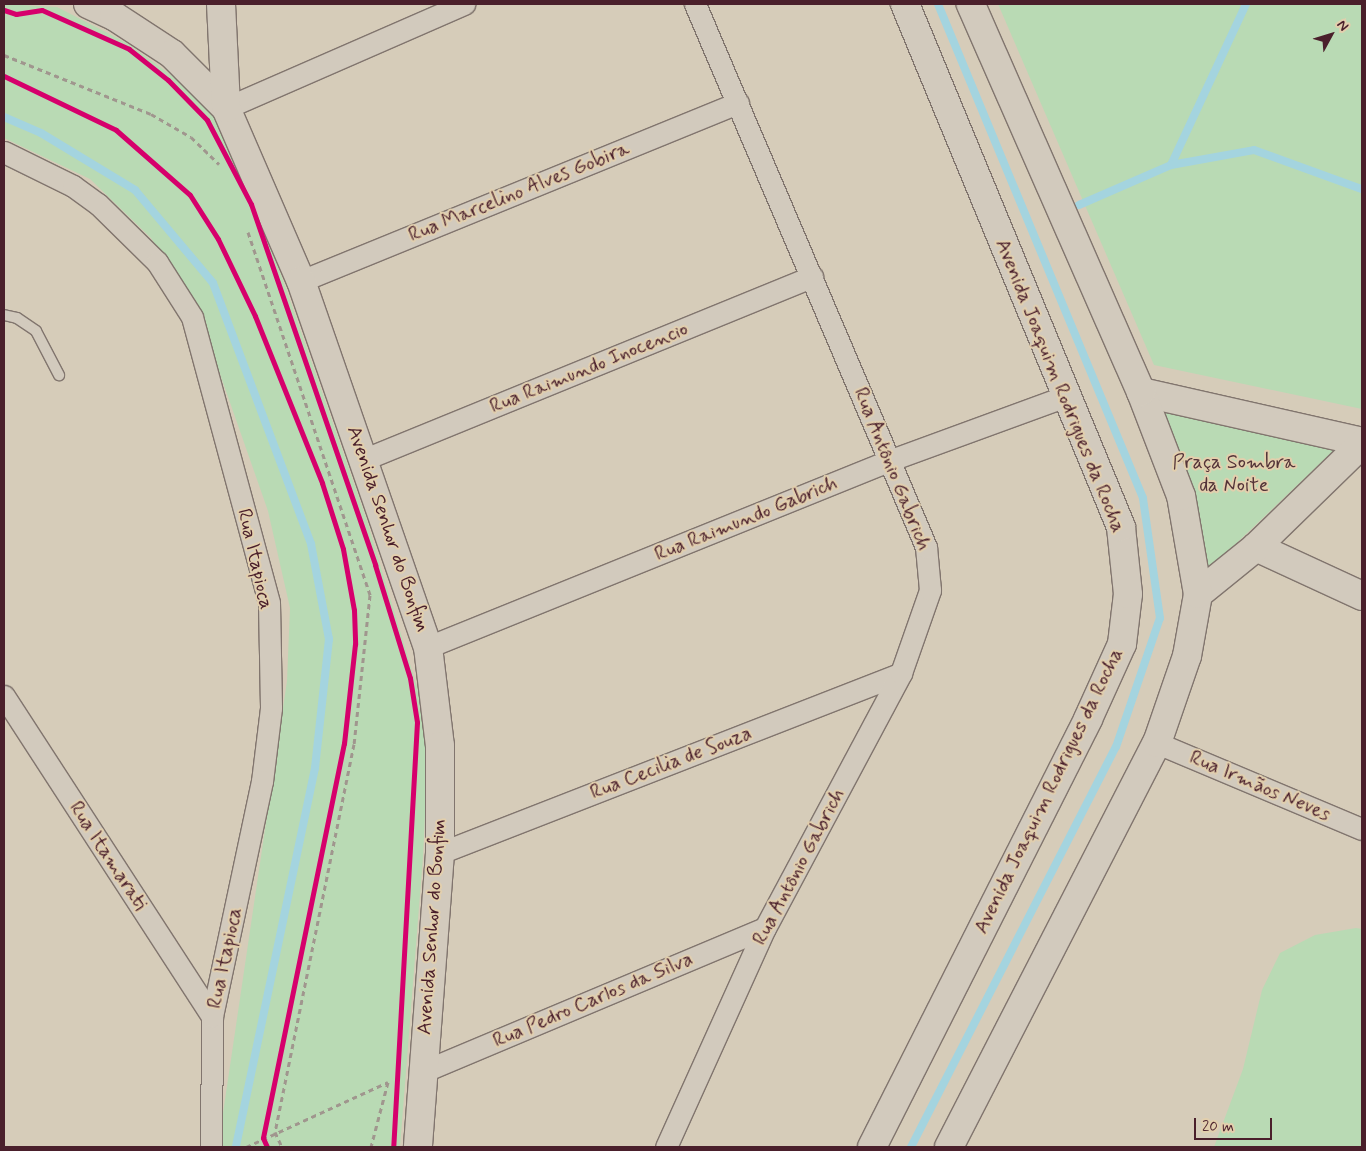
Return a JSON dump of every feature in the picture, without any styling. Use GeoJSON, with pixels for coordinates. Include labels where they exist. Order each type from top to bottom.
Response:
{"type":"FeatureCollection","features":[{"type":"Feature","properties":{"kind":"street","name":"Avenida Senhor do Bonfim"},"geometry":{"type":"LineString","coordinates":[[88,4],[114,16],[172,54],[226,108],[301,281],[365,460],[428,647],[440,746],[440,852],[422,1072],[418,1147]]}},
{"type":"Feature","properties":{"kind":"street"},"geometry":{"type":"LineString","coordinates":[[221,4],[226,108],[464,4]]}},
{"type":"Feature","properties":{"kind":"street","name":"Rua Antônio Gabrich"},"geometry":{"type":"LineString","coordinates":[[666,1147],[766,928],[901,673],[930,590],[926,547],[891,460],[695,4]]}},
{"type":"Feature","properties":{"kind":"street","name":"Avenida Joaquim Rodrigues da Rocha"},"geometry":{"type":"LineString","coordinates":[[872,1147],[1088,719],[1122,644],[1128,594],[1121,526],[905,4]]}},
{"type":"Feature","properties":{"kind":"street"},"geometry":{"type":"LineString","coordinates":[[949,1147],[1157,743],[1187,656],[1198,594],[1181,496],[1141,392],[971,4]]}},
{"type":"Feature","properties":{"kind":"street","name":"Rua Marcelino Alves Gobira"},"geometry":{"type":"LineString","coordinates":[[301,281],[738,103]]}},
{"type":"Feature","properties":{"kind":"street","name":"Rua Itapioca"},"geometry":{"type":"LineString","coordinates":[[4,152],[74,186],[98,204],[157,262],[192,317],[268,603],[271,708],[262,781],[212,1016],[211,1147]]}},
{"type":"Feature","properties":{"kind":"street","name":"Rua Raimundo Inocencio"},"geometry":{"type":"LineString","coordinates":[[365,460],[812,277]]}},
{"type":"Feature","properties":{"kind":"street"},"geometry":{"type":"LineString","coordinates":[[1141,392],[1362,443]]}},
{"type":"Feature","properties":{"kind":"street","name":"Rua Raimundo Gabrich"},"geometry":{"type":"LineString","coordinates":[[428,647],[891,460],[1066,396]]}},
{"type":"Feature","properties":{"kind":"street"},"geometry":{"type":"LineString","coordinates":[[1198,594],[1256,547],[1362,443]]}},
{"type":"Feature","properties":{"kind":"street"},"geometry":{"type":"LineString","coordinates":[[1256,547],[1362,596]]}},
{"type":"Feature","properties":{"kind":"street","name":"Rua Cecilia de Souza"},"geometry":{"type":"LineString","coordinates":[[440,852],[901,673]]}},
{"type":"Feature","properties":{"kind":"street","name":"Rua Itamarati"},"geometry":{"type":"LineString","coordinates":[[4,696],[212,1016]]}},
{"type":"Feature","properties":{"kind":"street","name":"Rua Irmãos Neves"},"geometry":{"type":"LineString","coordinates":[[1157,743],[1362,829]]}},
{"type":"Feature","properties":{"kind":"street","name":"Rua Pedro Carlos da Silva"},"geometry":{"type":"LineString","coordinates":[[422,1072],[766,928]]}},
{"type":"Feature","properties":{"kind":"lane"},"geometry":{"type":"LineString","coordinates":[[4,315],[17,318],[36,331],[59,375]]}},
{"type":"Feature","properties":{"kind":"path"},"geometry":{"type":"LineString","coordinates":[[372,1147],[388,1082]]}},
{"type":"Feature","properties":{"kind":"path"},"geometry":{"type":"LineString","coordinates":[[246,1147],[275,1132],[388,1082],[397,1084]]}},
{"type":"Feature","properties":{"kind":"path"},"geometry":{"type":"LineString","coordinates":[[264,1129],[263,1138],[267,1147]]}},
{"type":"Feature","properties":{"kind":"path"},"geometry":{"type":"LineString","coordinates":[[275,1132],[282,1147]]}},
{"type":"Feature","properties":{"kind":"green space"},"geometry":{"type":"Polygon","coordinates":[[[4,4],[57,7],[127,43],[182,83],[216,119],[256,203],[367,521],[420,697],[428,754],[423,857],[400,1147],[218,1147],[287,681],[290,608],[268,511],[199,314],[151,238],[90,179],[4,138],[4,4]]]}},
{"type":"Feature","properties":{"kind":"green space"},"geometry":{"type":"Polygon","coordinates":[[[998,4],[1362,4],[1362,409],[1154,365],[998,4]]]}},
{"type":"Feature","properties":{"kind":"green space","name":"Praça Sombra da Noite"},"geometry":{"type":"Polygon","coordinates":[[[1152,400],[1334,450],[1201,577],[1152,400]]]}},
{"type":"Feature","properties":{"kind":"green space"},"geometry":{"type":"Polygon","coordinates":[[[1356,928],[1362,929],[1362,1147],[1214,1147],[1243,1069],[1262,990],[1280,953],[1315,935],[1356,928]]]}},
{"type":"Feature","properties":{"kind":"waterway"},"geometry":{"type":"LineString","coordinates":[[911,1147],[1116,747],[1160,618],[1143,498],[938,4]]}},
{"type":"Feature","properties":{"kind":"waterway"},"geometry":{"type":"LineString","coordinates":[[1171,165],[1246,4]]}},
{"type":"Feature","properties":{"kind":"waterway"},"geometry":{"type":"LineString","coordinates":[[4,117],[41,133],[135,190],[213,283],[311,544],[329,639],[315,768],[236,1147]]}},
{"type":"Feature","properties":{"kind":"waterway"},"geometry":{"type":"LineString","coordinates":[[1079,205],[1171,165],[1254,150],[1362,189]]}},
{"type":"Feature","properties":{"kind":"cycle path"},"geometry":{"type":"LineString","coordinates":[[4,10],[16,14],[42,10],[129,49],[168,80],[207,120],[251,204],[375,565],[410,678],[417,722],[393,1147]]}},
{"type":"Feature","properties":{"kind":"cycle path"},"geometry":{"type":"LineString","coordinates":[[4,76],[116,130],[190,195],[218,239],[255,316],[322,483],[343,549],[354,610],[355,644],[344,743],[263,1138],[267,1147]]}}]}
